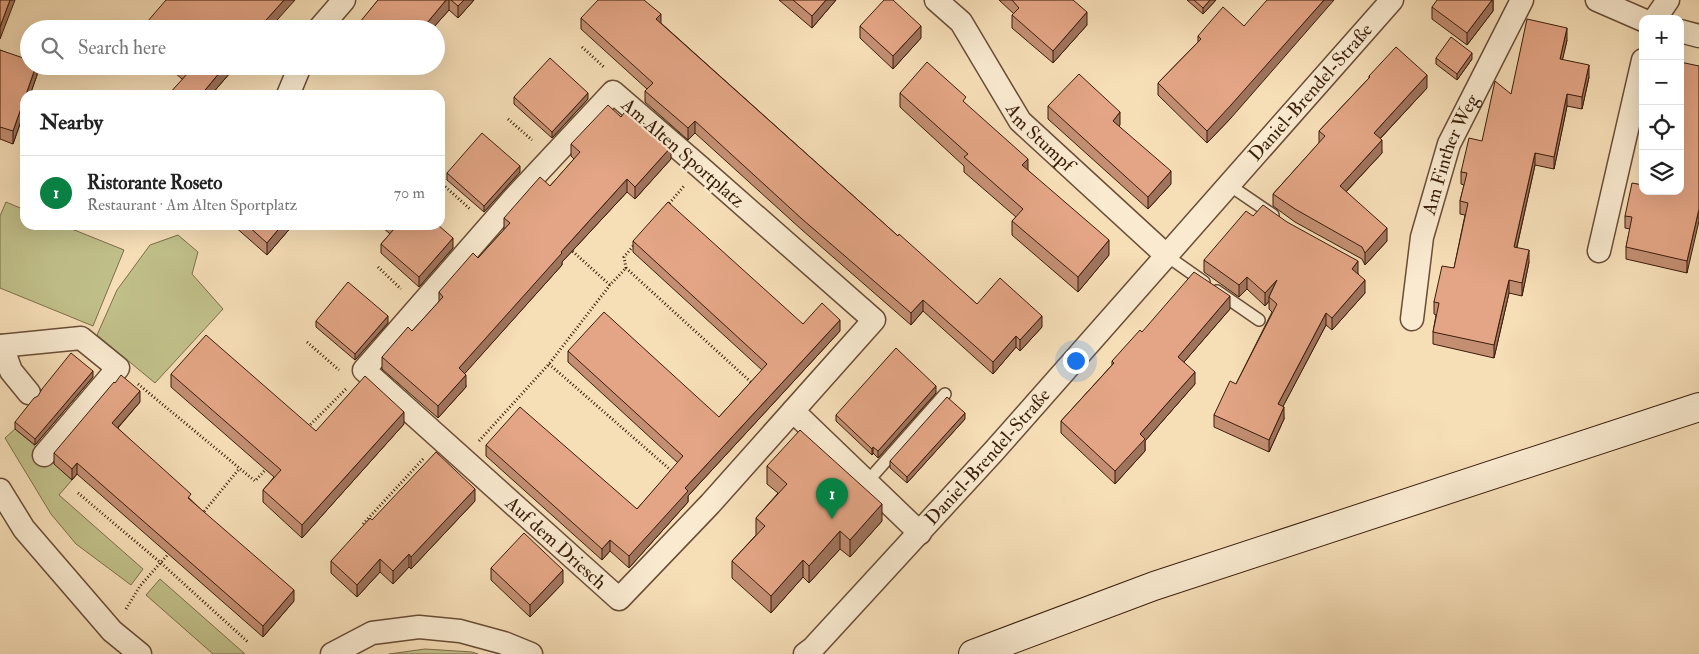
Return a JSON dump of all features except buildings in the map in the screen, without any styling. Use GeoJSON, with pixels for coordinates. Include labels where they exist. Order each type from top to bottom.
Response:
{"type":"FeatureCollection","features":[{"type":"Feature","properties":{"kind":"main road"},"geometry":{"type":"LineString","coordinates":[[973,654],[1154,586],[1699,407]]}},
{"type":"Feature","properties":{"kind":"street"},"geometry":{"type":"LineString","coordinates":[[327,20],[344,0]]}},
{"type":"Feature","properties":{"kind":"street","name":"Am Stumpf"},"geometry":{"type":"LineString","coordinates":[[936,0],[961,22],[1020,121],[1167,256]]}},
{"type":"Feature","properties":{"kind":"street","name":"Daniel-Brendel-Straße"},"geometry":{"type":"LineString","coordinates":[[805,654],[813,648],[920,533],[1392,0]]}},
{"type":"Feature","properties":{"kind":"street","name":"Am Finther Weg"},"geometry":{"type":"LineString","coordinates":[[1412,319],[1422,237],[1449,144],[1522,0]]}},
{"type":"Feature","properties":{"kind":"street"},"geometry":{"type":"LineString","coordinates":[[1596,0],[1639,18]]}},
{"type":"Feature","properties":{"kind":"street"},"geometry":{"type":"LineString","coordinates":[[1657,15],[1668,0]]}},
{"type":"Feature","properties":{"kind":"street"},"geometry":{"type":"LineString","coordinates":[[1684,32],[1699,36]]}},
{"type":"Feature","properties":{"kind":"street"},"geometry":{"type":"LineString","coordinates":[[290,90],[296,75]]}},
{"type":"Feature","properties":{"kind":"street"},"geometry":{"type":"LineString","coordinates":[[1599,251],[1639,77]]}},
{"type":"Feature","properties":{"kind":"street","name":"Am Alten Sportplatz"},"geometry":{"type":"LineString","coordinates":[[358,376],[551,158],[613,92],[874,320],[790,414]]}},
{"type":"Feature","properties":{"kind":"street"},"geometry":{"type":"LineString","coordinates":[[29,393],[11,371],[1,346],[81,338],[118,368],[44,455]]}},
{"type":"Feature","properties":{"kind":"street","name":"Auf dem Driesch"},"geometry":{"type":"LineString","coordinates":[[358,376],[441,439],[619,599],[710,504],[790,414]]}},
{"type":"Feature","properties":{"kind":"street"},"geometry":{"type":"LineString","coordinates":[[790,414],[867,482],[920,533]]}},
{"type":"Feature","properties":{"kind":"street"},"geometry":{"type":"LineString","coordinates":[[0,490],[24,529],[112,631],[140,654]]}},
{"type":"Feature","properties":{"kind":"street"},"geometry":{"type":"LineString","coordinates":[[332,654],[372,633],[419,627],[460,631],[504,643],[531,654]]}},
{"type":"Feature","properties":{"kind":"lane"},"geometry":{"type":"LineString","coordinates":[[1229,185],[1284,222]]}},
{"type":"Feature","properties":{"kind":"lane"},"geometry":{"type":"LineString","coordinates":[[1167,256],[1259,320]]}},
{"type":"Feature","properties":{"kind":"lane"},"geometry":{"type":"LineString","coordinates":[[867,482],[945,394]]}},
{"type":"Feature","properties":{"kind":"path"},"geometry":{"type":"LineString","coordinates":[[508,118],[551,158]]}},
{"type":"Feature","properties":{"kind":"path"},"geometry":{"type":"LineString","coordinates":[[662,212],[700,167]]}},
{"type":"Feature","properties":{"kind":"path"},"geometry":{"type":"LineString","coordinates":[[445,186],[490,226]]}},
{"type":"Feature","properties":{"kind":"path"},"geometry":{"type":"LineString","coordinates":[[636,242],[624,257],[626,268],[790,414]]}},
{"type":"Feature","properties":{"kind":"path"},"geometry":{"type":"LineString","coordinates":[[566,245],[610,285]]}},
{"type":"Feature","properties":{"kind":"path"},"geometry":{"type":"LineString","coordinates":[[462,459],[549,364],[610,285],[626,268]]}},
{"type":"Feature","properties":{"kind":"path"},"geometry":{"type":"LineString","coordinates":[[304,431],[358,376],[307,342]]}},
{"type":"Feature","properties":{"kind":"path"},"geometry":{"type":"LineString","coordinates":[[549,364],[710,504]]}},
{"type":"Feature","properties":{"kind":"path"},"geometry":{"type":"LineString","coordinates":[[118,368],[239,470],[255,481],[269,467]]}},
{"type":"Feature","properties":{"kind":"path"},"geometry":{"type":"LineString","coordinates":[[363,524],[441,439]]}},
{"type":"Feature","properties":{"kind":"path"},"geometry":{"type":"LineString","coordinates":[[197,520],[239,470]]}},
{"type":"Feature","properties":{"kind":"path"},"geometry":{"type":"LineString","coordinates":[[78,493],[161,563],[249,643]]}},
{"type":"Feature","properties":{"kind":"path"},"geometry":{"type":"LineString","coordinates":[[140,586],[173,549]]}},
{"type":"Feature","properties":{"kind":"shaded area"},"geometry":{"type":"Polygon","coordinates":[[[6,202],[20,208],[20,230],[74,230],[124,250],[93,326],[0,288],[0,216],[6,202]]]}},
{"type":"Feature","properties":{"kind":"shaded area"},"geometry":{"type":"Polygon","coordinates":[[[178,235],[198,252],[192,274],[223,309],[155,383],[97,335],[117,290],[150,245],[178,235]]]}},
{"type":"Feature","properties":{"kind":"shaded area"},"geometry":{"type":"Polygon","coordinates":[[[15,429],[72,480],[59,495],[143,569],[131,585],[76,544],[51,514],[5,438],[15,429]]]}},
{"type":"Feature","properties":{"kind":"shaded area"},"geometry":{"type":"Polygon","coordinates":[[[160,579],[245,654],[213,654],[146,595],[160,579]]]}},
{"type":"Feature","properties":{"kind":"shaded area"},"geometry":{"type":"Polygon","coordinates":[[[425,649],[472,652],[478,654],[389,654],[425,649]]]}},
{"type":"Feature","properties":{"kind":"place","name":"Ristorante Roseto"},"geometry":{"type":"Point","coordinates":[832,519]}}]}
